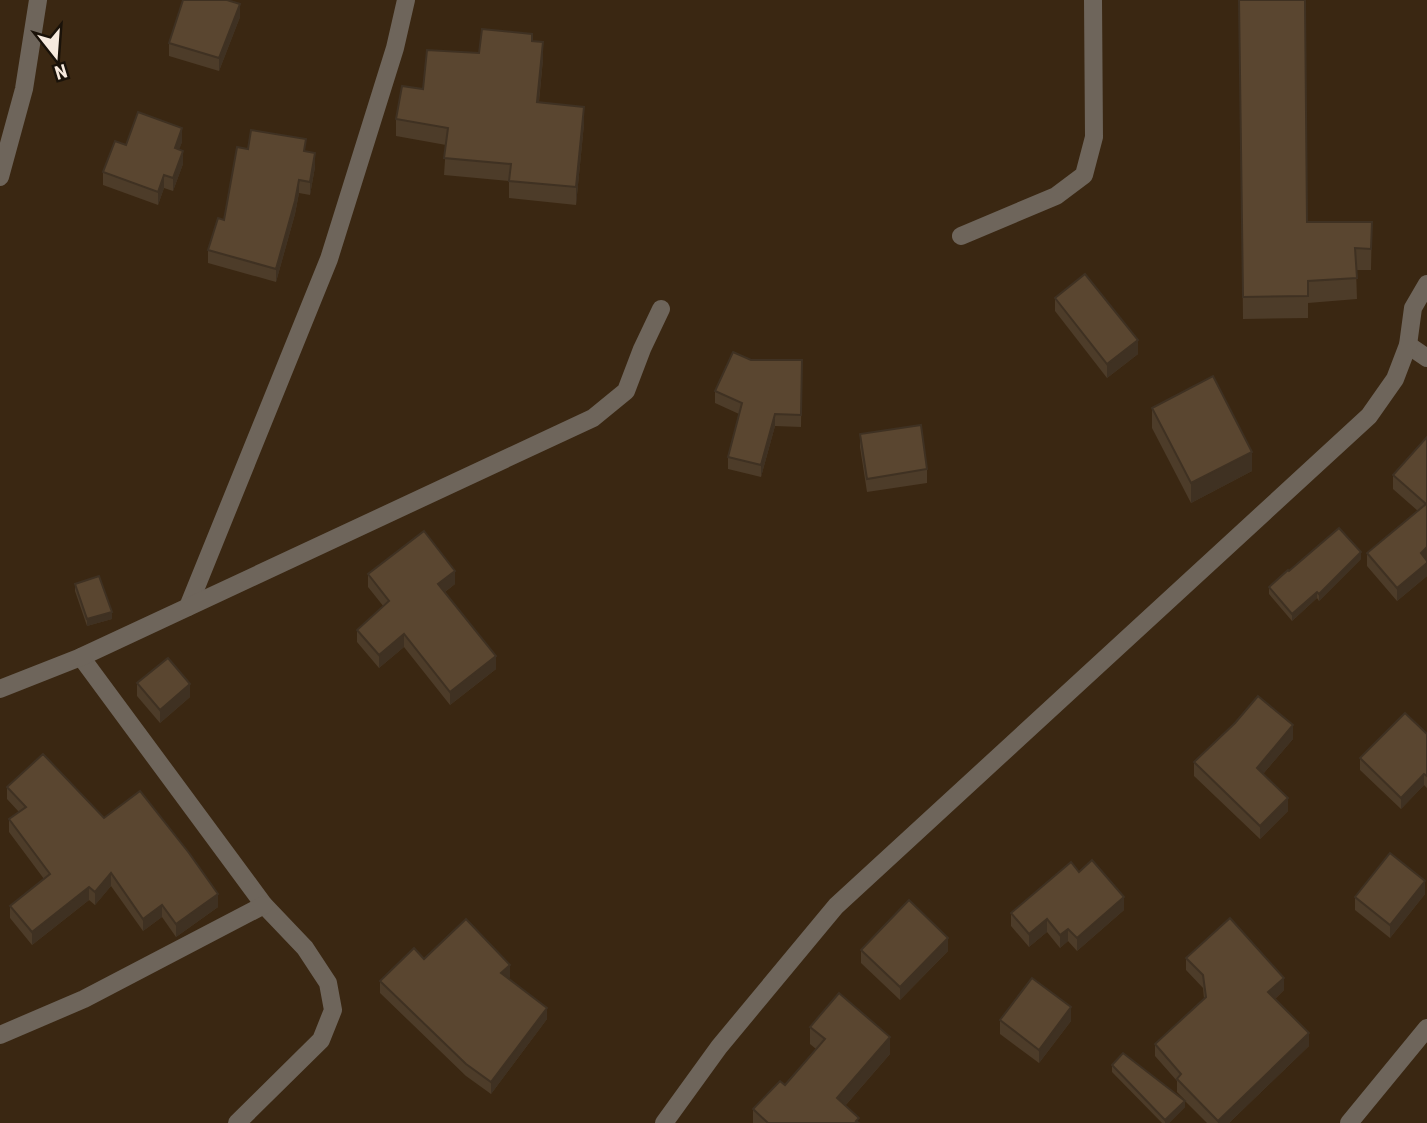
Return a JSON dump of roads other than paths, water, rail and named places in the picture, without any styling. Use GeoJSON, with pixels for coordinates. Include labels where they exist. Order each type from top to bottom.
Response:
{"type":"FeatureCollection","features":[{"type":"Feature","properties":{"kind":"street"},"geometry":{"type":"LineString","coordinates":[[0,177],[24,89],[38,0]]}},
{"type":"Feature","properties":{"kind":"street"},"geometry":{"type":"LineString","coordinates":[[187,607],[329,259],[395,48],[406,0]]}},
{"type":"Feature","properties":{"kind":"street"},"geometry":{"type":"LineString","coordinates":[[961,236],[1056,197],[1084,175],[1094,137],[1094,0]]}},
{"type":"Feature","properties":{"kind":"street"},"geometry":{"type":"LineString","coordinates":[[664,1123],[719,1047],[836,905],[1369,416],[1395,379],[1408,345],[1413,308],[1427,284]]}},
{"type":"Feature","properties":{"kind":"street"},"geometry":{"type":"LineString","coordinates":[[0,689],[81,657],[593,418],[626,391],[661,309]]}},
{"type":"Feature","properties":{"kind":"street"},"geometry":{"type":"LineString","coordinates":[[1408,345],[1427,358]]}},
{"type":"Feature","properties":{"kind":"street"},"geometry":{"type":"LineString","coordinates":[[81,657],[264,905],[305,948],[328,983],[333,1010],[321,1040],[237,1123]]}},
{"type":"Feature","properties":{"kind":"street"},"geometry":{"type":"LineString","coordinates":[[0,1035],[84,999],[264,905]]}},
{"type":"Feature","properties":{"kind":"street"},"geometry":{"type":"LineString","coordinates":[[1349,1123],[1427,1028]]}}]}
